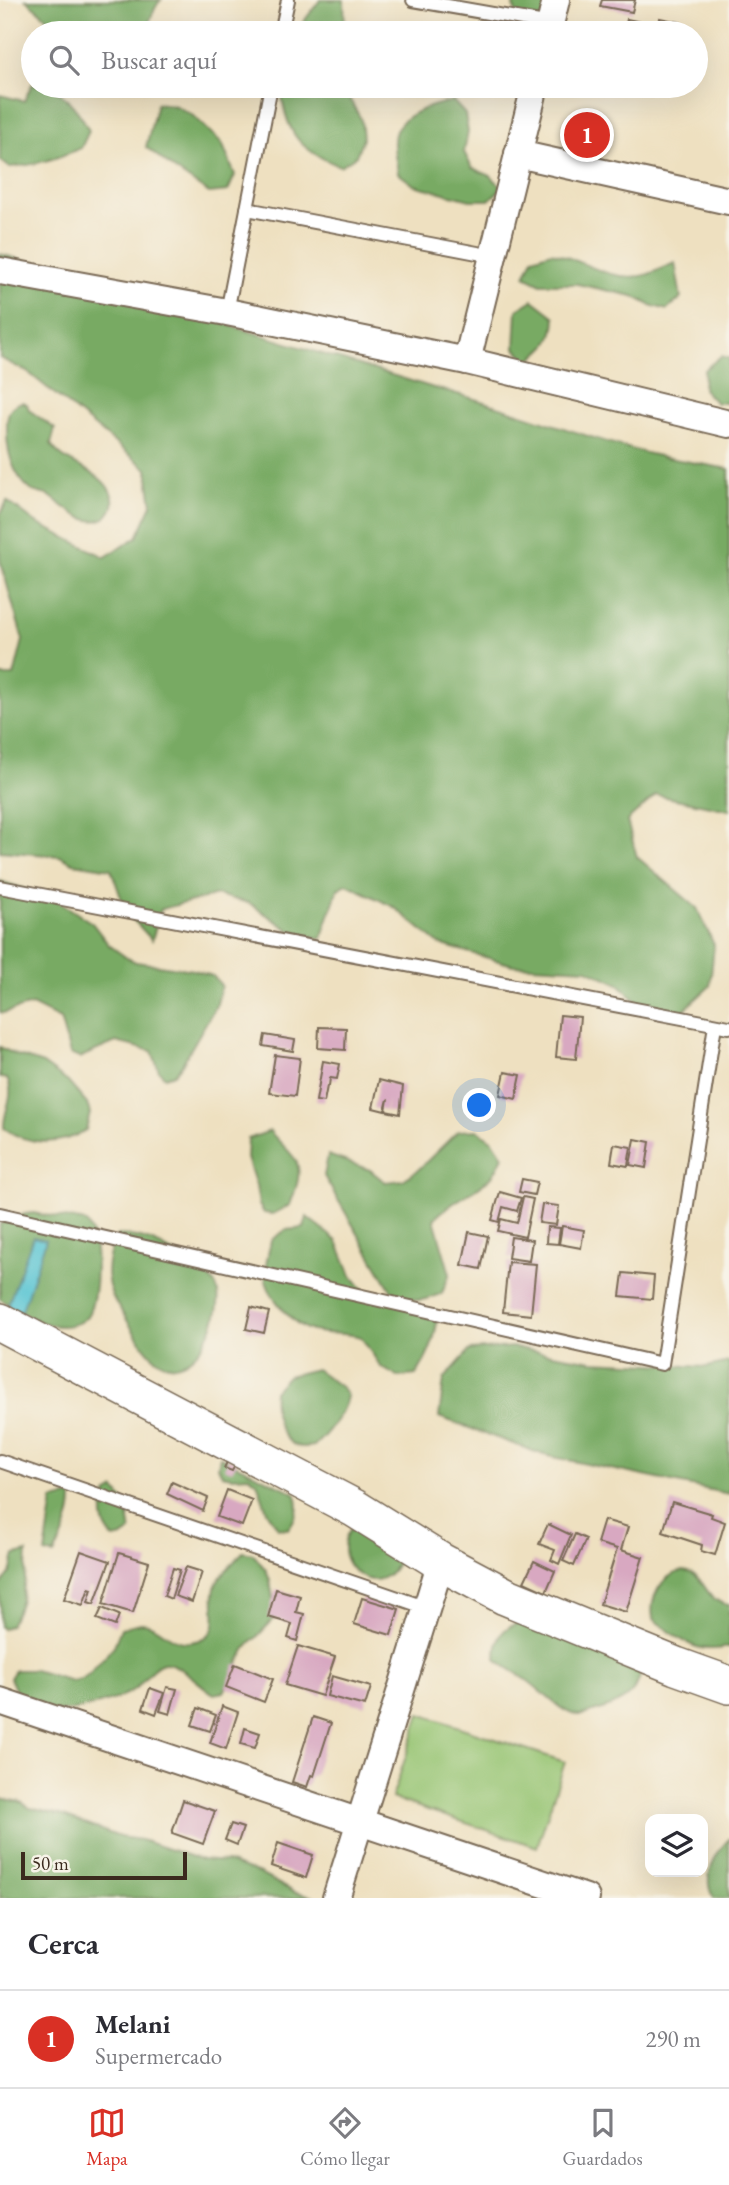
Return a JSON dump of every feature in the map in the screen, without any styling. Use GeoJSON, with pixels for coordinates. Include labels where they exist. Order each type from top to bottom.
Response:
{"type":"FeatureCollection","features":[{"type":"Feature","properties":{"kind":"street"},"geometry":{"type":"LineString","coordinates":[[467,361],[532,98]]}},
{"type":"Feature","properties":{"kind":"street"},"geometry":{"type":"LineString","coordinates":[[518,154],[729,201]]}},
{"type":"Feature","properties":{"kind":"street"},"geometry":{"type":"LineString","coordinates":[[0,271],[467,361],[729,424]]}},
{"type":"Feature","properties":{"kind":"street"},"geometry":{"type":"LineString","coordinates":[[0,1322],[354,1508],[441,1562],[505,1596],[569,1624],[729,1685]]}},
{"type":"Feature","properties":{"kind":"street"},"geometry":{"type":"LineString","coordinates":[[336,1898],[441,1562]]}},
{"type":"Feature","properties":{"kind":"street"},"geometry":{"type":"LineString","coordinates":[[0,1701],[586,1898]]}},
{"type":"Feature","properties":{"kind":"lane"},"geometry":{"type":"LineString","coordinates":[[284,21],[288,0]]}},
{"type":"Feature","properties":{"kind":"lane"},"geometry":{"type":"LineString","coordinates":[[413,0],[552,19]]}},
{"type":"Feature","properties":{"kind":"lane"},"geometry":{"type":"LineString","coordinates":[[228,313],[269,98]]}},
{"type":"Feature","properties":{"kind":"lane"},"geometry":{"type":"LineString","coordinates":[[247,209],[493,256]]}},
{"type":"Feature","properties":{"kind":"lane"},"geometry":{"type":"LineString","coordinates":[[0,887],[729,1027]]}},
{"type":"Feature","properties":{"kind":"lane"},"geometry":{"type":"LineString","coordinates":[[0,1214],[662,1364],[715,1025]]}},
{"type":"Feature","properties":{"kind":"lane"},"geometry":{"type":"LineString","coordinates":[[0,1461],[427,1608]]}},
{"type":"Feature","properties":{"kind":"green space"},"geometry":{"type":"Polygon","coordinates":[[[26,0],[161,0],[150,21],[51,21],[26,0]]]}},
{"type":"Feature","properties":{"kind":"green space"},"geometry":{"type":"Polygon","coordinates":[[[320,0],[344,0],[345,21],[304,21],[320,0]]]}},
{"type":"Feature","properties":{"kind":"green space"},"geometry":{"type":"Polygon","coordinates":[[[517,0],[554,0],[540,21],[520,21],[513,6],[517,0]]]}},
{"type":"Feature","properties":{"kind":"green space"},"geometry":{"type":"Polygon","coordinates":[[[0,95],[24,101],[25,98],[66,98],[89,131],[81,148],[28,165],[9,167],[0,160],[0,95]]]}},
{"type":"Feature","properties":{"kind":"green space"},"geometry":{"type":"Polygon","coordinates":[[[282,98],[349,98],[361,119],[363,138],[356,156],[340,166],[313,153],[296,136],[286,115],[282,98]]]}},
{"type":"Feature","properties":{"kind":"green space"},"geometry":{"type":"Polygon","coordinates":[[[453,101],[465,114],[468,132],[464,152],[472,168],[489,175],[503,187],[489,200],[470,200],[414,185],[398,173],[394,140],[401,124],[416,112],[453,101]]]}},
{"type":"Feature","properties":{"kind":"green space"},"geometry":{"type":"Polygon","coordinates":[[[157,103],[176,106],[192,115],[222,143],[235,175],[228,191],[209,193],[146,147],[157,103]]]}},
{"type":"Feature","properties":{"kind":"green space"},"geometry":{"type":"Polygon","coordinates":[[[551,252],[628,277],[649,274],[675,263],[681,298],[667,310],[633,296],[577,284],[541,284],[525,276],[533,258],[551,252]]]}},
{"type":"Feature","properties":{"kind":"green space"},"geometry":{"type":"Polygon","coordinates":[[[0,254],[106,282],[163,305],[488,403],[622,447],[729,469],[729,810],[656,795],[627,821],[637,857],[697,908],[714,945],[710,986],[682,1012],[645,1009],[619,984],[587,969],[513,965],[439,944],[394,907],[347,884],[338,889],[321,939],[291,931],[249,903],[217,895],[161,909],[152,940],[126,912],[111,869],[73,863],[60,856],[0,851],[0,676],[14,676],[23,640],[0,560],[0,515],[7,501],[36,523],[105,557],[137,537],[152,505],[147,469],[29,373],[0,358],[0,254]]]}},
{"type":"Feature","properties":{"kind":"green space"},"geometry":{"type":"Polygon","coordinates":[[[533,300],[555,317],[549,342],[529,361],[515,348],[517,310],[533,300]]]}},
{"type":"Feature","properties":{"kind":"green space"},"geometry":{"type":"Polygon","coordinates":[[[721,356],[729,358],[729,403],[716,403],[703,389],[704,370],[721,356]]]}},
{"type":"Feature","properties":{"kind":"green space"},"geometry":{"type":"Polygon","coordinates":[[[22,402],[55,429],[51,444],[57,452],[92,473],[107,486],[112,495],[112,508],[101,520],[94,521],[78,516],[51,497],[31,490],[19,477],[9,452],[7,422],[12,408],[22,402]]]}},
{"type":"Feature","properties":{"kind":"green space"},"geometry":{"type":"Polygon","coordinates":[[[0,881],[55,899],[92,923],[109,945],[127,958],[213,976],[221,985],[217,1004],[174,1074],[165,1077],[159,1071],[152,1051],[116,1042],[79,1058],[70,1054],[60,1019],[32,1005],[0,1012],[0,881]]]}},
{"type":"Feature","properties":{"kind":"green space"},"geometry":{"type":"Polygon","coordinates":[[[0,1047],[43,1064],[68,1082],[87,1104],[90,1113],[86,1130],[66,1139],[45,1142],[23,1138],[4,1128],[10,1091],[7,1079],[0,1078],[0,1047]]]}},
{"type":"Feature","properties":{"kind":"green space"},"geometry":{"type":"Polygon","coordinates":[[[477,1130],[493,1141],[503,1156],[502,1159],[494,1174],[485,1182],[434,1219],[450,1274],[442,1293],[422,1300],[405,1297],[391,1290],[324,1176],[328,1155],[370,1170],[385,1182],[403,1180],[418,1170],[458,1131],[477,1130]]]}},
{"type":"Feature","properties":{"kind":"green space"},"geometry":{"type":"Polygon","coordinates":[[[270,1131],[294,1157],[299,1172],[290,1205],[273,1214],[264,1213],[259,1205],[247,1158],[248,1139],[270,1131]]]}},
{"type":"Feature","properties":{"kind":"green space"},"geometry":{"type":"Polygon","coordinates":[[[34,1213],[83,1222],[91,1230],[96,1269],[93,1297],[87,1316],[76,1324],[46,1324],[0,1299],[0,1224],[34,1213]]]}},
{"type":"Feature","properties":{"kind":"green space"},"geometry":{"type":"Polygon","coordinates":[[[307,1217],[337,1241],[351,1275],[364,1291],[419,1312],[437,1322],[430,1350],[416,1375],[398,1377],[381,1367],[361,1337],[304,1328],[288,1315],[275,1299],[265,1273],[271,1240],[286,1230],[304,1228],[307,1217]]]}},
{"type":"Feature","properties":{"kind":"green space"},"geometry":{"type":"Polygon","coordinates":[[[117,1235],[140,1238],[160,1245],[215,1284],[218,1295],[213,1325],[196,1353],[184,1362],[172,1365],[153,1356],[116,1304],[109,1285],[107,1266],[117,1235]]]}},
{"type":"Feature","properties":{"kind":"green space"},"geometry":{"type":"Polygon","coordinates":[[[512,1347],[593,1361],[707,1367],[729,1362],[729,1494],[544,1455],[439,1417],[444,1379],[470,1350],[512,1347]]]}},
{"type":"Feature","properties":{"kind":"green space"},"geometry":{"type":"Polygon","coordinates":[[[316,1369],[342,1388],[347,1396],[339,1417],[319,1441],[314,1446],[299,1447],[290,1442],[281,1430],[275,1414],[274,1391],[288,1376],[316,1369]]]}},
{"type":"Feature","properties":{"kind":"green space"},"geometry":{"type":"Polygon","coordinates":[[[220,1457],[295,1493],[297,1511],[288,1529],[278,1528],[267,1511],[257,1482],[249,1476],[222,1475],[218,1466],[220,1457]]]}},
{"type":"Feature","properties":{"kind":"green space"},"geometry":{"type":"Polygon","coordinates":[[[115,1489],[126,1504],[131,1531],[114,1539],[106,1528],[103,1512],[107,1494],[115,1489]]]}},
{"type":"Feature","properties":{"kind":"green space"},"geometry":{"type":"Polygon","coordinates":[[[72,1496],[64,1534],[54,1555],[45,1553],[53,1500],[72,1496]]]}},
{"type":"Feature","properties":{"kind":"green space"},"geometry":{"type":"Polygon","coordinates":[[[355,1522],[403,1551],[394,1569],[382,1579],[374,1580],[359,1575],[348,1562],[344,1543],[355,1522]]]}},
{"type":"Feature","properties":{"kind":"green space"},"geometry":{"type":"Polygon","coordinates":[[[27,1552],[21,1599],[10,1625],[2,1629],[0,1587],[10,1573],[15,1555],[27,1552]]]}},
{"type":"Feature","properties":{"kind":"green space"},"geometry":{"type":"Polygon","coordinates":[[[243,1552],[253,1554],[266,1570],[275,1610],[274,1619],[246,1648],[224,1692],[214,1694],[176,1666],[164,1663],[156,1667],[129,1693],[83,1708],[53,1711],[18,1696],[10,1678],[15,1670],[34,1670],[72,1681],[81,1679],[89,1674],[114,1646],[121,1628],[148,1624],[171,1638],[184,1642],[203,1638],[211,1633],[218,1581],[243,1552]]]}},
{"type":"Feature","properties":{"kind":"green space"},"geometry":{"type":"Polygon","coordinates":[[[682,1571],[696,1576],[713,1597],[729,1605],[729,1647],[706,1649],[688,1644],[653,1619],[653,1603],[658,1589],[668,1578],[682,1571]]]}},
{"type":"Feature","properties":{"kind":"green space"},"geometry":{"type":"Polygon","coordinates":[[[524,1621],[641,1662],[641,1672],[635,1689],[624,1700],[591,1713],[577,1715],[564,1710],[496,1659],[499,1638],[510,1626],[524,1621]]]}},
{"type":"Feature","properties":{"kind":"green space"},"geometry":{"type":"Polygon","coordinates":[[[420,1714],[565,1762],[537,1847],[392,1798],[420,1714]]]}},
{"type":"Feature","properties":{"kind":"green space"},"geometry":{"type":"Polygon","coordinates":[[[0,1798],[61,1815],[120,1837],[141,1840],[202,1860],[227,1862],[260,1874],[296,1893],[317,1898],[0,1898],[0,1798]]]}},
{"type":"Feature","properties":{"kind":"green space"},"geometry":{"type":"Polygon","coordinates":[[[729,1839],[729,1898],[714,1898],[709,1883],[711,1867],[729,1839]]]}},
{"type":"Feature","properties":{"kind":"water"},"geometry":{"type":"Polygon","coordinates":[[[33,1237],[46,1240],[21,1313],[8,1305],[33,1237]]]}},
{"type":"Feature","properties":{"kind":"building"},"geometry":{"type":"Polygon","coordinates":[[[602,0],[635,0],[632,12],[600,6],[602,0]]]}},
{"type":"Feature","properties":{"kind":"building"},"geometry":{"type":"Polygon","coordinates":[[[560,1015],[580,1017],[576,1059],[556,1057],[560,1015]]]}},
{"type":"Feature","properties":{"kind":"building"},"geometry":{"type":"Polygon","coordinates":[[[319,1027],[346,1028],[345,1050],[318,1048],[319,1027]]]}},
{"type":"Feature","properties":{"kind":"building"},"geometry":{"type":"Polygon","coordinates":[[[265,1035],[295,1040],[293,1051],[263,1046],[265,1035]]]}},
{"type":"Feature","properties":{"kind":"building"},"geometry":{"type":"Polygon","coordinates":[[[275,1055],[300,1058],[295,1096],[269,1093],[275,1055]]]}},
{"type":"Feature","properties":{"kind":"building"},"geometry":{"type":"Polygon","coordinates":[[[323,1061],[340,1064],[337,1079],[330,1078],[324,1102],[316,1101],[323,1061]]]}},
{"type":"Feature","properties":{"kind":"building"},"geometry":{"type":"Polygon","coordinates":[[[505,1072],[521,1075],[516,1099],[500,1095],[505,1072]]]}},
{"type":"Feature","properties":{"kind":"building"},"geometry":{"type":"Polygon","coordinates":[[[379,1080],[403,1086],[400,1114],[386,1111],[388,1099],[385,1111],[373,1108],[379,1080]]]}},
{"type":"Feature","properties":{"kind":"building"},"geometry":{"type":"Polygon","coordinates":[[[635,1139],[650,1142],[646,1168],[630,1165],[635,1139]]]}},
{"type":"Feature","properties":{"kind":"building"},"geometry":{"type":"Polygon","coordinates":[[[614,1144],[631,1147],[628,1166],[611,1163],[614,1144]]]}},
{"type":"Feature","properties":{"kind":"building"},"geometry":{"type":"Polygon","coordinates":[[[522,1179],[537,1182],[534,1195],[519,1192],[522,1179]]]}},
{"type":"Feature","properties":{"kind":"building"},"geometry":{"type":"Polygon","coordinates":[[[500,1192],[521,1198],[517,1211],[503,1207],[499,1222],[492,1220],[500,1192]]]}},
{"type":"Feature","properties":{"kind":"building"},"geometry":{"type":"Polygon","coordinates":[[[523,1197],[533,1199],[525,1237],[498,1231],[501,1219],[517,1223],[523,1197]]]}},
{"type":"Feature","properties":{"kind":"building"},"geometry":{"type":"Polygon","coordinates":[[[542,1204],[559,1206],[556,1225],[539,1223],[542,1204]]]}},
{"type":"Feature","properties":{"kind":"building"},"geometry":{"type":"Polygon","coordinates":[[[562,1226],[584,1230],[581,1248],[559,1244],[562,1226]]]}},
{"type":"Feature","properties":{"kind":"building"},"geometry":{"type":"Polygon","coordinates":[[[547,1227],[560,1228],[558,1244],[546,1243],[547,1227]]]}},
{"type":"Feature","properties":{"kind":"building"},"geometry":{"type":"Polygon","coordinates":[[[469,1232],[488,1236],[481,1269],[462,1265],[469,1232]]]}},
{"type":"Feature","properties":{"kind":"building"},"geometry":{"type":"Polygon","coordinates":[[[511,1237],[532,1240],[529,1261],[508,1258],[511,1237]]]}},
{"type":"Feature","properties":{"kind":"building"},"geometry":{"type":"Polygon","coordinates":[[[508,1262],[536,1264],[531,1315],[503,1312],[508,1262]]]}},
{"type":"Feature","properties":{"kind":"building"},"geometry":{"type":"Polygon","coordinates":[[[623,1273],[654,1276],[652,1299],[620,1296],[623,1273]]]}},
{"type":"Feature","properties":{"kind":"building"},"geometry":{"type":"Polygon","coordinates":[[[251,1307],[269,1312],[264,1333],[246,1329],[251,1307]]]}},
{"type":"Feature","properties":{"kind":"building"},"geometry":{"type":"Polygon","coordinates":[[[229,1458],[237,1462],[232,1471],[224,1468],[229,1458]]]}},
{"type":"Feature","properties":{"kind":"building"},"geometry":{"type":"Polygon","coordinates":[[[172,1482],[208,1498],[203,1511],[167,1494],[172,1482]]]}},
{"type":"Feature","properties":{"kind":"building"},"geometry":{"type":"Polygon","coordinates":[[[227,1490],[252,1500],[242,1526],[217,1517],[227,1490]]]}},
{"type":"Feature","properties":{"kind":"building"},"geometry":{"type":"Polygon","coordinates":[[[672,1502],[712,1514],[711,1517],[725,1522],[715,1555],[701,1551],[702,1545],[663,1532],[672,1502]]]}},
{"type":"Feature","properties":{"kind":"building"},"geometry":{"type":"Polygon","coordinates":[[[604,1520],[628,1527],[621,1550],[643,1557],[626,1612],[600,1604],[617,1549],[597,1543],[604,1520]]]}},
{"type":"Feature","properties":{"kind":"building"},"geometry":{"type":"Polygon","coordinates":[[[548,1524],[571,1535],[559,1564],[551,1560],[555,1550],[539,1544],[548,1524]]]}},
{"type":"Feature","properties":{"kind":"building"},"geometry":{"type":"Polygon","coordinates":[[[575,1534],[586,1539],[574,1566],[563,1561],[575,1534]]]}},
{"type":"Feature","properties":{"kind":"building"},"geometry":{"type":"Polygon","coordinates":[[[81,1551],[110,1561],[94,1604],[88,1602],[92,1589],[89,1588],[83,1605],[64,1599],[81,1551]]]}},
{"type":"Feature","properties":{"kind":"building"},"geometry":{"type":"Polygon","coordinates":[[[119,1553],[149,1562],[133,1613],[103,1604],[119,1553]]]}},
{"type":"Feature","properties":{"kind":"building"},"geometry":{"type":"Polygon","coordinates":[[[534,1561],[555,1571],[546,1592],[524,1582],[534,1561]]]}},
{"type":"Feature","properties":{"kind":"building"},"geometry":{"type":"Polygon","coordinates":[[[186,1567],[202,1572],[192,1602],[175,1596],[186,1567]]]}},
{"type":"Feature","properties":{"kind":"building"},"geometry":{"type":"Polygon","coordinates":[[[173,1568],[180,1570],[171,1599],[164,1596],[173,1568]]]}},
{"type":"Feature","properties":{"kind":"building"},"geometry":{"type":"Polygon","coordinates":[[[276,1589],[300,1596],[296,1612],[304,1614],[297,1641],[288,1638],[292,1624],[268,1617],[276,1589]]]}},
{"type":"Feature","properties":{"kind":"building"},"geometry":{"type":"Polygon","coordinates":[[[362,1598],[399,1609],[391,1635],[354,1624],[362,1598]]]}},
{"type":"Feature","properties":{"kind":"building"},"geometry":{"type":"Polygon","coordinates":[[[102,1608],[119,1615],[115,1626],[97,1619],[102,1608]]]}},
{"type":"Feature","properties":{"kind":"building"},"geometry":{"type":"Polygon","coordinates":[[[298,1646],[335,1657],[322,1696],[285,1685],[298,1646]]]}},
{"type":"Feature","properties":{"kind":"building"},"geometry":{"type":"Polygon","coordinates":[[[235,1664],[273,1679],[264,1702],[226,1687],[235,1664]]]}},
{"type":"Feature","properties":{"kind":"building"},"geometry":{"type":"Polygon","coordinates":[[[332,1676],[371,1687],[365,1706],[327,1696],[332,1676]]]}},
{"type":"Feature","properties":{"kind":"building"},"geometry":{"type":"Polygon","coordinates":[[[167,1687],[177,1689],[170,1714],[160,1711],[167,1687]]]}},
{"type":"Feature","properties":{"kind":"building"},"geometry":{"type":"Polygon","coordinates":[[[150,1688],[164,1693],[156,1714],[143,1709],[150,1688]]]}},
{"type":"Feature","properties":{"kind":"building"},"geometry":{"type":"Polygon","coordinates":[[[222,1706],[238,1712],[226,1749],[210,1743],[222,1706]]]}},
{"type":"Feature","properties":{"kind":"building"},"geometry":{"type":"Polygon","coordinates":[[[198,1708],[216,1715],[210,1731],[192,1725],[198,1708]]]}},
{"type":"Feature","properties":{"kind":"building"},"geometry":{"type":"Polygon","coordinates":[[[313,1717],[331,1723],[314,1776],[311,1775],[307,1787],[292,1782],[313,1717]]]}},
{"type":"Feature","properties":{"kind":"building"},"geometry":{"type":"Polygon","coordinates":[[[245,1728],[260,1733],[255,1748],[241,1744],[245,1728]]]}},
{"type":"Feature","properties":{"kind":"building"},"geometry":{"type":"Polygon","coordinates":[[[183,1800],[215,1811],[203,1844],[172,1833],[183,1800]]]}},
{"type":"Feature","properties":{"kind":"building"},"geometry":{"type":"Polygon","coordinates":[[[231,1824],[243,1828],[237,1845],[225,1840],[231,1824]]]}},
{"type":"Feature","properties":{"kind":"building"},"geometry":{"type":"Polygon","coordinates":[[[278,1843],[313,1855],[306,1878],[271,1866],[278,1843]]]}},
{"type":"Feature","properties":{"kind":"place","name":"Melani"},"geometry":{"type":"Point","coordinates":[587,135]}}]}
